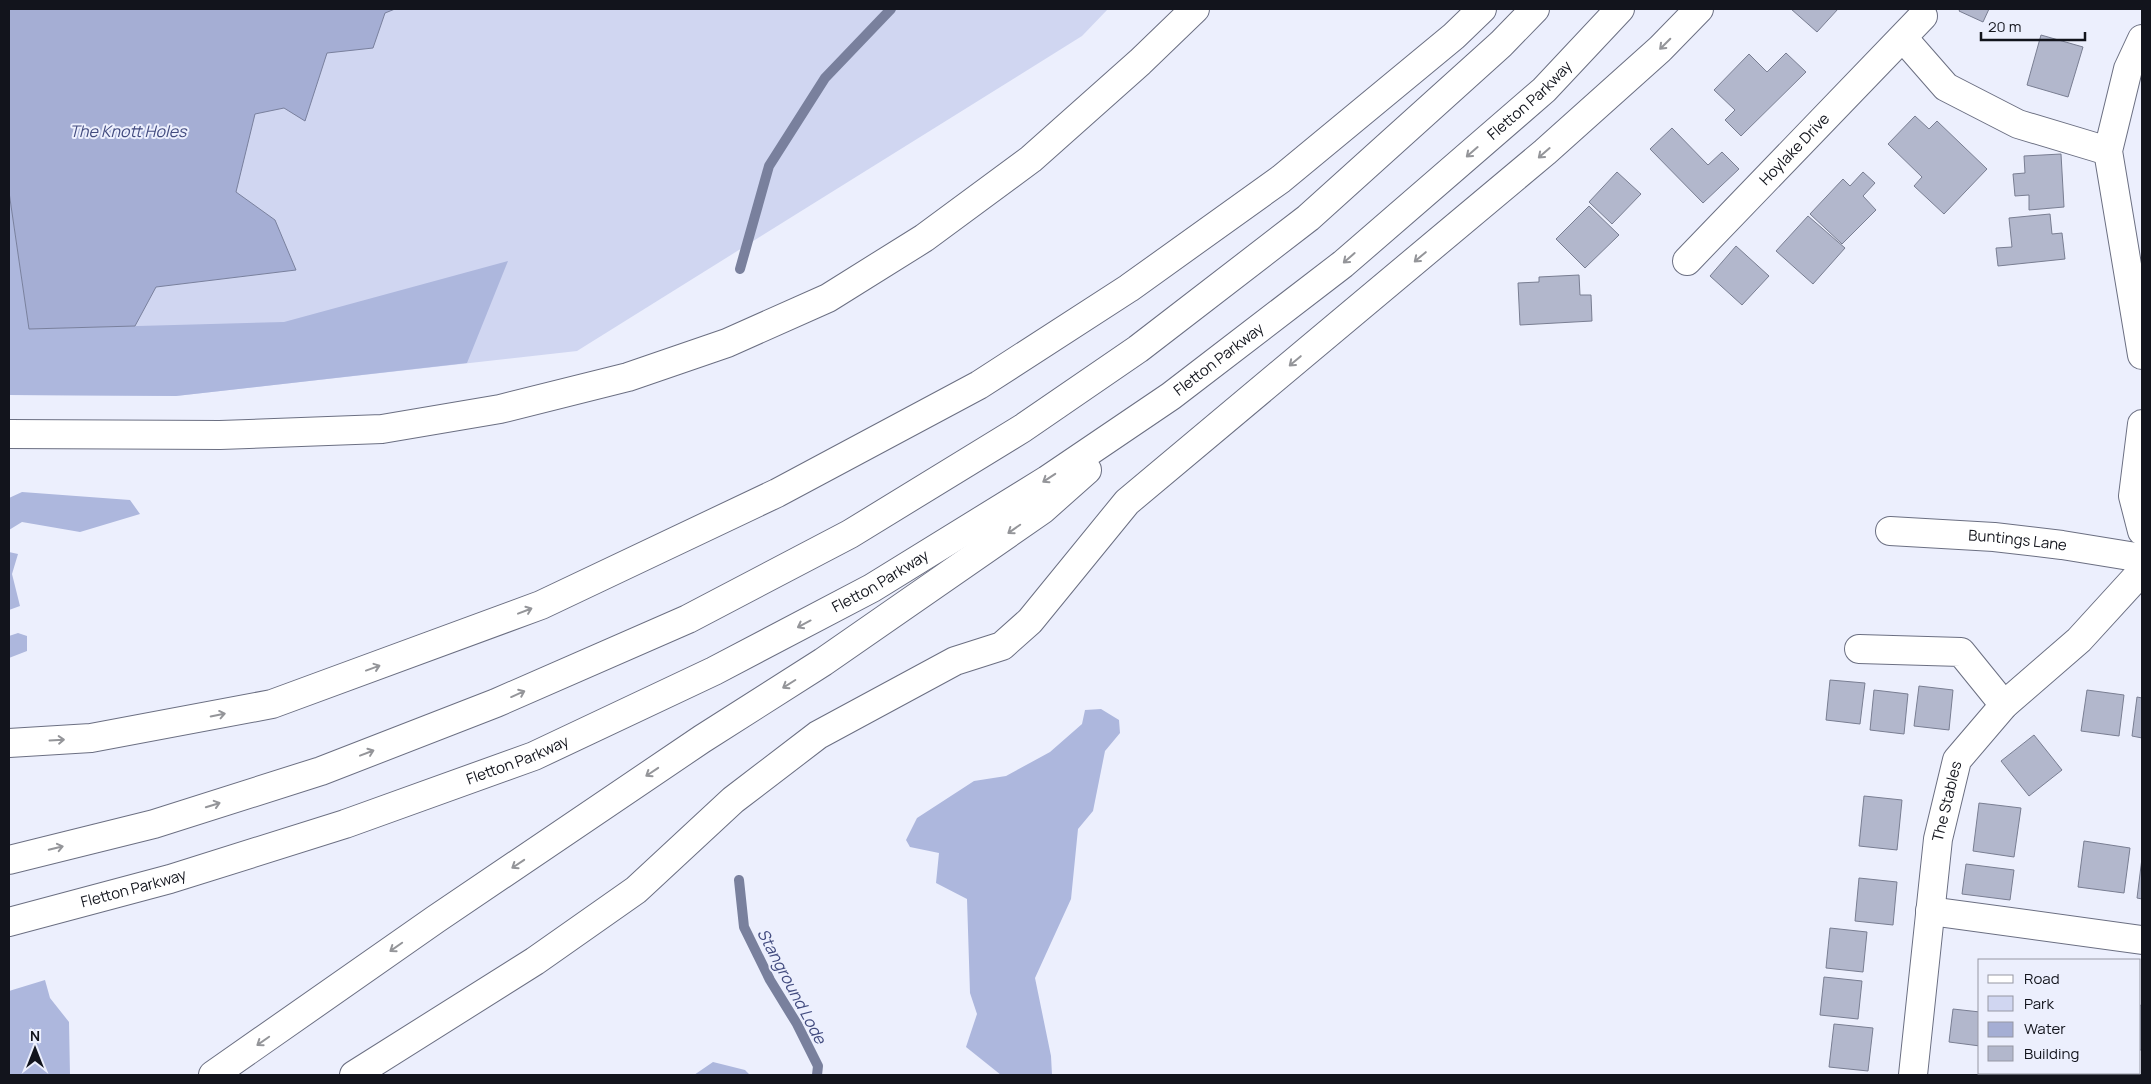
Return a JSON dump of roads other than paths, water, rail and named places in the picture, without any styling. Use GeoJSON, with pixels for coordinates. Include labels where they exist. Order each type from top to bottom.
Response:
{"type":"FeatureCollection","features":[{"type":"Feature","properties":{"kind":"main road"},"geometry":{"type":"LineString","coordinates":[[9,434],[220,435],[382,429],[500,409],[601,384],[628,377],[727,343],[828,298],[924,238],[1031,160],[1140,62],[1195,9]]}},
{"type":"Feature","properties":{"kind":"main road"},"geometry":{"type":"LineString","coordinates":[[9,742],[91,738],[272,704],[541,605],[777,493],[979,386],[1129,288],[1281,179],[1454,36],[1482,9]]}},
{"type":"Feature","properties":{"kind":"main road"},"geometry":{"type":"LineString","coordinates":[[9,860],[154,824],[321,771],[477,710],[688,619],[850,534],[1023,428],[1146,343],[1308,218],[1501,44],[1535,9]]}},
{"type":"Feature","properties":{"kind":"main road","name":"Fletton Parkway"},"geometry":{"type":"LineString","coordinates":[[9,922],[180,876],[346,824],[534,756],[714,671],[872,588],[1047,480],[1171,396],[1342,264],[1544,90],[1620,9]]}},
{"type":"Feature","properties":{"kind":"main road"},"geometry":{"type":"LineString","coordinates":[[1544,90],[1629,9]]}},
{"type":"Feature","properties":{"kind":"main road"},"geometry":{"type":"LineString","coordinates":[[354,1075],[535,961],[636,890],[733,800],[818,735],[955,661],[1002,646],[1030,621],[1127,502],[1545,152],[1660,48],[1699,9]]}},
{"type":"Feature","properties":{"kind":"main road","name":"Hoylake Drive"},"geometry":{"type":"LineString","coordinates":[[1687,261],[1904,39],[1924,16]]}},
{"type":"Feature","properties":{"kind":"main road"},"geometry":{"type":"LineString","coordinates":[[1904,39],[1946,87],[2018,124],[2108,151]]}},
{"type":"Feature","properties":{"kind":"main road"},"geometry":{"type":"LineString","coordinates":[[2142,39],[2128,69],[2108,151],[2142,355]]}},
{"type":"Feature","properties":{"kind":"main road"},"geometry":{"type":"LineString","coordinates":[[213,1075],[452,908],[702,739],[823,662],[1042,510],[1171,396]]}},
{"type":"Feature","properties":{"kind":"main road"},"geometry":{"type":"LineString","coordinates":[[2142,424],[2133,496],[2142,531]]}},
{"type":"Feature","properties":{"kind":"main road","name":"Buntings Lane"},"geometry":{"type":"LineString","coordinates":[[1890,531],[2003,538],[2142,558]]}},
{"type":"Feature","properties":{"kind":"main road","name":"The Stables"},"geometry":{"type":"LineString","coordinates":[[1913,1075],[1938,839],[1957,760],[2004,705],[2079,640],[2142,571]]}},
{"type":"Feature","properties":{"kind":"main road"},"geometry":{"type":"LineString","coordinates":[[1859,649],[1961,652],[2004,705]]}},
{"type":"Feature","properties":{"kind":"main road"},"geometry":{"type":"LineString","coordinates":[[1930,911],[2142,940]]}},
{"type":"Feature","properties":{"kind":"water","name":"The Knott Holes"},"geometry":{"type":"Polygon","coordinates":[[[9,9],[395,9],[385,13],[373,48],[327,53],[305,121],[284,108],[255,114],[236,192],[275,220],[296,270],[156,287],[135,326],[29,329],[9,192],[9,9]]]}},
{"type":"Feature","properties":{"kind":"waterway","name":"Stanground Lode"},"geometry":{"type":"LineString","coordinates":[[740,269],[769,166],[825,78],[891,9]]}},
{"type":"Feature","properties":{"kind":"waterway","name":"Stanground Lode"},"geometry":{"type":"LineString","coordinates":[[739,880],[744,927],[770,980],[797,1024],[818,1066],[817,1075]]}}]}
